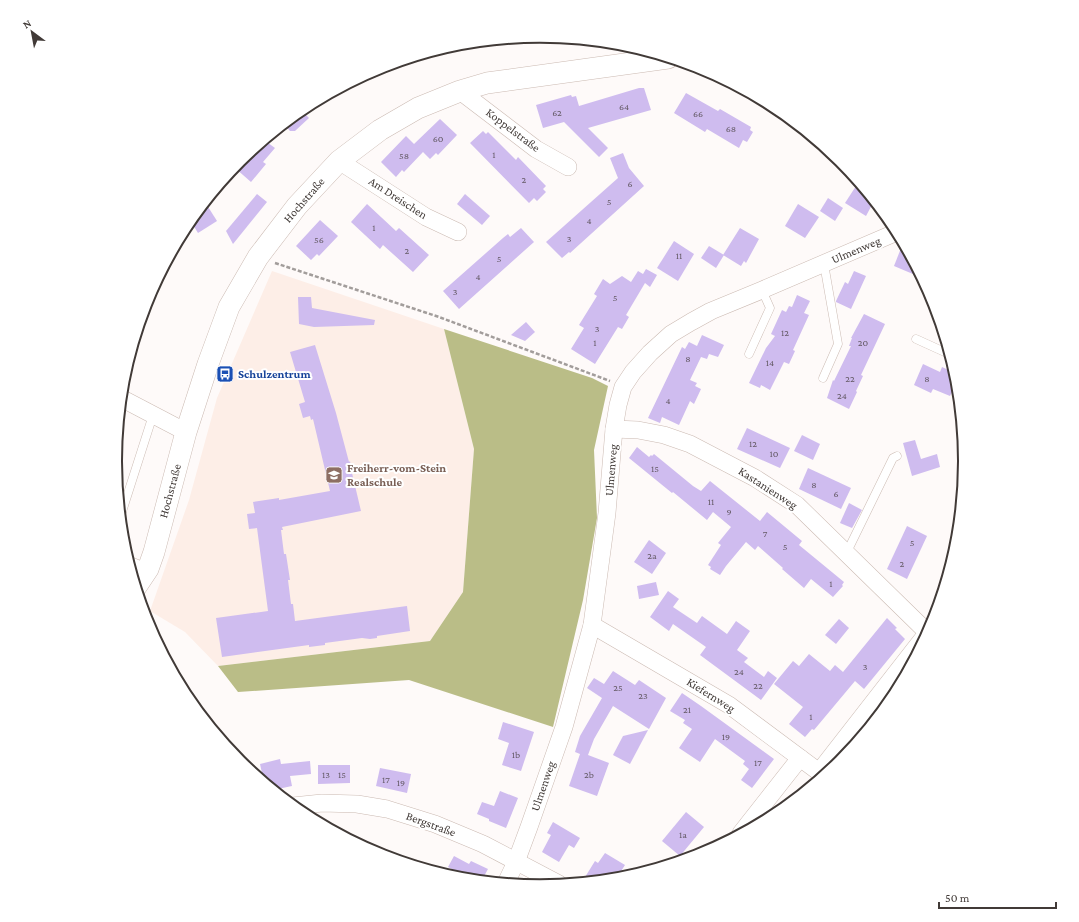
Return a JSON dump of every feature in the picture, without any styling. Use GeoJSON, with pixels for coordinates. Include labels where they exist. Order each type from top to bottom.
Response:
{"type":"FeatureCollection","features":[{"type":"Feature","properties":{"kind":"street","name":"Hochstraße"},"geometry":{"type":"LineString","coordinates":[[140,581],[148,569],[154,552],[186,432],[208,364],[229,307],[258,257],[297,206],[339,161],[380,130],[418,108],[460,90],[487,83],[656,60]]}},
{"type":"Feature","properties":{"kind":"street","name":"Koppelstraße"},"geometry":{"type":"LineString","coordinates":[[460,90],[536,149],[568,166]]}},
{"type":"Feature","properties":{"kind":"street","name":"Am Dreischen"},"geometry":{"type":"LineString","coordinates":[[339,161],[426,217],[458,232]]}},
{"type":"Feature","properties":{"kind":"street","name":"Ulmenweg"},"geometry":{"type":"LineString","coordinates":[[509,878],[516,862],[564,727],[592,625],[607,513],[614,429],[623,387],[633,372],[650,353],[671,334],[691,322],[711,311],[891,235]]}},
{"type":"Feature","properties":{"kind":"street"},"geometry":{"type":"LineString","coordinates":[[126,401],[186,432]]}},
{"type":"Feature","properties":{"kind":"street","name":"Kastanienweg"},"geometry":{"type":"LineString","coordinates":[[614,429],[638,430],[664,435],[690,444],[755,478],[797,506],[923,627]]}},
{"type":"Feature","properties":{"kind":"street","name":"Kiefernweg"},"geometry":{"type":"LineString","coordinates":[[592,625],[729,705],[818,772]]}},
{"type":"Feature","properties":{"kind":"street"},"geometry":{"type":"LineString","coordinates":[[831,760],[905,662]]}},
{"type":"Feature","properties":{"kind":"street"},"geometry":{"type":"LineString","coordinates":[[750,822],[800,758]]}},
{"type":"Feature","properties":{"kind":"street","name":"Bergstraße"},"geometry":{"type":"LineString","coordinates":[[302,805],[322,803],[357,804],[387,809],[435,824],[483,844],[549,879]]}},
{"type":"Feature","properties":{"kind":"lane"},"geometry":{"type":"LineString","coordinates":[[823,378],[838,344],[824,264]]}},
{"type":"Feature","properties":{"kind":"lane"},"geometry":{"type":"LineString","coordinates":[[749,354],[770,308],[762,290]]}},
{"type":"Feature","properties":{"kind":"lane"},"geometry":{"type":"LineString","coordinates":[[916,339],[942,351]]}},
{"type":"Feature","properties":{"kind":"lane"},"geometry":{"type":"LineString","coordinates":[[124,506],[153,415]]}},
{"type":"Feature","properties":{"kind":"lane"},"geometry":{"type":"LineString","coordinates":[[846,554],[893,458],[897,456]]}},
{"type":"Feature","properties":{"kind":"lane"},"geometry":{"type":"LineString","coordinates":[[135,563],[148,569]]}},
{"type":"Feature","properties":{"kind":"path"},"geometry":{"type":"LineString","coordinates":[[258,257],[439,317],[623,387]]}},
{"type":"Feature","properties":{"kind":"shaded area","name":"Freiherr-vom-Stein Realschule"},"geometry":{"type":"Polygon","coordinates":[[[272,271],[444,329],[474,449],[463,592],[430,641],[218,666],[185,632],[150,611],[189,500],[217,398],[272,271]]]}},
{"type":"Feature","properties":{"kind":"green space"},"geometry":{"type":"Polygon","coordinates":[[[444,329],[592,378],[608,386],[594,450],[597,518],[583,600],[553,727],[409,680],[238,692],[218,666],[430,641],[463,592],[474,449],[444,329]]]}},
{"type":"Feature","properties":{"kind":"building"},"geometry":{"type":"Polygon","coordinates":[[[639,88],[644,88],[651,110],[588,128],[608,148],[599,157],[564,122],[543,128],[536,105],[571,95],[572,97],[576,96],[579,106],[639,88]]]}},
{"type":"Feature","properties":{"kind":"building"},"geometry":{"type":"Polygon","coordinates":[[[686,93],[718,111],[720,109],[751,127],[750,130],[753,132],[747,142],[743,140],[739,148],[707,129],[705,132],[674,113],[686,93]]]}},
{"type":"Feature","properties":{"kind":"building"},"geometry":{"type":"Polygon","coordinates":[[[305,114],[309,118],[295,131],[290,131],[287,128],[305,114]]]}},
{"type":"Feature","properties":{"kind":"building"},"geometry":{"type":"Polygon","coordinates":[[[440,119],[457,135],[438,155],[436,153],[430,159],[423,152],[404,172],[402,170],[396,177],[381,162],[406,136],[414,144],[440,119]]]}},
{"type":"Feature","properties":{"kind":"building"},"geometry":{"type":"Polygon","coordinates":[[[483,131],[486,134],[488,132],[516,160],[518,157],[546,186],[543,189],[546,192],[537,201],[534,198],[529,203],[470,143],[483,131]]]}},
{"type":"Feature","properties":{"kind":"building"},"geometry":{"type":"Polygon","coordinates":[[[268,143],[275,148],[263,162],[266,164],[251,182],[238,171],[268,143]]]}},
{"type":"Feature","properties":{"kind":"building"},"geometry":{"type":"Polygon","coordinates":[[[623,153],[629,168],[644,186],[570,253],[569,252],[562,258],[546,242],[618,178],[610,158],[623,153]]]}},
{"type":"Feature","properties":{"kind":"building"},"geometry":{"type":"Polygon","coordinates":[[[855,187],[871,207],[866,216],[845,203],[855,187]]]}},
{"type":"Feature","properties":{"kind":"building"},"geometry":{"type":"Polygon","coordinates":[[[257,194],[267,202],[233,244],[226,231],[257,194]]]}},
{"type":"Feature","properties":{"kind":"building"},"geometry":{"type":"Polygon","coordinates":[[[465,194],[490,216],[482,225],[457,204],[465,194]]]}},
{"type":"Feature","properties":{"kind":"building"},"geometry":{"type":"Polygon","coordinates":[[[828,198],[843,208],[835,221],[820,211],[828,198]]]}},
{"type":"Feature","properties":{"kind":"building"},"geometry":{"type":"Polygon","coordinates":[[[367,204],[396,231],[399,228],[429,255],[413,272],[383,245],[380,249],[351,222],[367,204]]]}},
{"type":"Feature","properties":{"kind":"building"},"geometry":{"type":"Polygon","coordinates":[[[798,204],[819,217],[805,238],[785,226],[798,204]]]}},
{"type":"Feature","properties":{"kind":"building"},"geometry":{"type":"Polygon","coordinates":[[[208,207],[217,221],[198,233],[194,226],[208,207]]]}},
{"type":"Feature","properties":{"kind":"building"},"geometry":{"type":"Polygon","coordinates":[[[320,220],[338,236],[319,256],[317,254],[311,260],[296,246],[320,220]]]}},
{"type":"Feature","properties":{"kind":"building"},"geometry":{"type":"Polygon","coordinates":[[[521,228],[534,242],[459,309],[443,291],[503,238],[508,234],[510,237],[521,228]]]}},
{"type":"Feature","properties":{"kind":"building"},"geometry":{"type":"Polygon","coordinates":[[[740,228],[759,239],[746,263],[744,261],[741,266],[723,255],[740,228]]]}},
{"type":"Feature","properties":{"kind":"building"},"geometry":{"type":"Polygon","coordinates":[[[674,241],[694,254],[678,281],[657,268],[674,241]]]}},
{"type":"Feature","properties":{"kind":"building"},"geometry":{"type":"Polygon","coordinates":[[[709,246],[724,255],[716,268],[701,258],[709,246]]]}},
{"type":"Feature","properties":{"kind":"building"},"geometry":{"type":"Polygon","coordinates":[[[900,250],[913,274],[894,266],[900,250]]]}},
{"type":"Feature","properties":{"kind":"building"},"geometry":{"type":"Polygon","coordinates":[[[646,269],[657,275],[650,287],[645,283],[626,315],[629,317],[622,329],[618,327],[595,364],[571,349],[584,328],[579,325],[597,296],[594,294],[603,279],[610,284],[622,276],[631,282],[638,271],[643,274],[646,269]]]}},
{"type":"Feature","properties":{"kind":"building"},"geometry":{"type":"Polygon","coordinates":[[[854,271],[866,276],[851,309],[836,301],[845,282],[848,284],[854,271]]]}},
{"type":"Feature","properties":{"kind":"building"},"geometry":{"type":"Polygon","coordinates":[[[797,295],[810,301],[804,313],[809,315],[793,350],[795,351],[789,364],[784,362],[770,390],[761,385],[760,388],[749,383],[766,348],[775,336],[771,334],[782,310],[786,312],[789,306],[792,307],[797,295]]]}},
{"type":"Feature","properties":{"kind":"building"},"geometry":{"type":"Polygon","coordinates":[[[298,297],[311,297],[312,308],[375,320],[374,325],[314,327],[299,324],[298,297]]]}},
{"type":"Feature","properties":{"kind":"building"},"geometry":{"type":"Polygon","coordinates":[[[864,314],[885,324],[861,375],[863,376],[849,409],[827,398],[833,380],[834,381],[851,346],[849,346],[851,338],[864,314]]]}},
{"type":"Feature","properties":{"kind":"building"},"geometry":{"type":"Polygon","coordinates":[[[526,322],[535,332],[525,341],[511,335],[526,322]]]}},
{"type":"Feature","properties":{"kind":"building"},"geometry":{"type":"Polygon","coordinates":[[[702,335],[724,345],[718,357],[709,354],[707,359],[701,357],[690,380],[697,383],[695,386],[701,389],[694,404],[690,401],[679,425],[662,417],[660,423],[648,418],[682,347],[685,349],[689,342],[697,346],[702,335]]]}},
{"type":"Feature","properties":{"kind":"building"},"geometry":{"type":"Polygon","coordinates":[[[315,345],[349,462],[350,461],[361,511],[282,527],[283,530],[281,530],[284,554],[286,554],[290,580],[288,580],[291,604],[293,604],[295,621],[407,606],[410,631],[377,636],[377,638],[370,639],[362,638],[325,643],[325,645],[309,647],[309,645],[222,657],[216,618],[268,611],[257,528],[249,529],[247,514],[255,513],[253,502],[279,498],[279,500],[330,491],[313,419],[311,420],[310,416],[303,418],[299,404],[305,402],[290,352],[315,345]]]}},
{"type":"Feature","properties":{"kind":"building"},"geometry":{"type":"Polygon","coordinates":[[[923,364],[940,372],[942,367],[947,369],[952,393],[950,396],[933,389],[931,393],[914,385],[923,364]]]}},
{"type":"Feature","properties":{"kind":"building"},"geometry":{"type":"Polygon","coordinates":[[[747,428],[790,448],[780,468],[737,449],[747,428]]]}},
{"type":"Feature","properties":{"kind":"building"},"geometry":{"type":"Polygon","coordinates":[[[802,435],[820,444],[813,460],[794,451],[802,435]]]}},
{"type":"Feature","properties":{"kind":"building"},"geometry":{"type":"Polygon","coordinates":[[[915,440],[921,459],[937,454],[940,467],[912,476],[903,443],[915,440]]]}},
{"type":"Feature","properties":{"kind":"building"},"geometry":{"type":"Polygon","coordinates":[[[637,447],[649,457],[654,454],[701,491],[710,481],[760,521],[767,512],[802,541],[799,545],[844,582],[842,585],[843,586],[833,597],[811,579],[804,588],[758,546],[755,550],[746,542],[720,575],[710,569],[711,567],[708,565],[721,545],[718,543],[731,527],[713,512],[707,520],[629,458],[637,447]]]}},
{"type":"Feature","properties":{"kind":"building"},"geometry":{"type":"Polygon","coordinates":[[[808,468],[851,488],[841,509],[799,489],[808,468]]]}},
{"type":"Feature","properties":{"kind":"building"},"geometry":{"type":"Polygon","coordinates":[[[849,503],[862,510],[852,528],[840,523],[849,503]]]}},
{"type":"Feature","properties":{"kind":"building"},"geometry":{"type":"Polygon","coordinates":[[[907,526],[927,536],[907,579],[887,569],[907,526]]]}},
{"type":"Feature","properties":{"kind":"building"},"geometry":{"type":"Polygon","coordinates":[[[649,540],[666,553],[652,574],[634,562],[649,540]]]}},
{"type":"Feature","properties":{"kind":"building"},"geometry":{"type":"Polygon","coordinates":[[[656,582],[659,595],[639,599],[637,586],[656,582]]]}},
{"type":"Feature","properties":{"kind":"building"},"geometry":{"type":"Polygon","coordinates":[[[668,591],[679,599],[673,607],[697,623],[702,616],[727,634],[736,621],[750,631],[737,650],[748,658],[744,662],[764,677],[768,671],[777,678],[761,700],[700,655],[706,647],[673,624],[669,631],[650,617],[668,591]]]}},
{"type":"Feature","properties":{"kind":"building"},"geometry":{"type":"Polygon","coordinates":[[[887,618],[905,639],[864,689],[855,681],[814,730],[812,729],[805,737],[789,724],[803,707],[774,684],[793,661],[799,666],[809,654],[830,671],[835,665],[843,672],[887,618]]]}},
{"type":"Feature","properties":{"kind":"building"},"geometry":{"type":"Polygon","coordinates":[[[839,619],[849,628],[836,644],[825,635],[839,619]]]}},
{"type":"Feature","properties":{"kind":"building"},"geometry":{"type":"Polygon","coordinates":[[[613,671],[635,685],[639,680],[666,698],[649,729],[613,706],[594,739],[588,755],[609,763],[597,796],[569,786],[580,754],[575,752],[580,736],[602,698],[587,688],[594,678],[604,684],[613,671]]]}},
{"type":"Feature","properties":{"kind":"building"},"geometry":{"type":"Polygon","coordinates":[[[682,693],[774,759],[752,788],[741,780],[749,769],[743,764],[745,761],[715,739],[700,762],[679,748],[692,729],[683,723],[685,720],[670,711],[682,693]]]}},
{"type":"Feature","properties":{"kind":"building"},"geometry":{"type":"Polygon","coordinates":[[[503,722],[534,732],[521,771],[502,765],[509,743],[498,739],[503,722]]]}},
{"type":"Feature","properties":{"kind":"building"},"geometry":{"type":"Polygon","coordinates":[[[648,730],[630,764],[613,755],[623,736],[648,730]]]}},
{"type":"Feature","properties":{"kind":"building"},"geometry":{"type":"Polygon","coordinates":[[[280,759],[281,764],[310,761],[311,774],[290,776],[292,786],[280,789],[262,773],[260,764],[280,759]]]}},
{"type":"Feature","properties":{"kind":"building"},"geometry":{"type":"Polygon","coordinates":[[[318,765],[350,765],[350,783],[318,784],[318,765]]]}},
{"type":"Feature","properties":{"kind":"building"},"geometry":{"type":"Polygon","coordinates":[[[380,768],[411,774],[407,793],[376,786],[380,768]]]}},
{"type":"Feature","properties":{"kind":"building"},"geometry":{"type":"Polygon","coordinates":[[[500,791],[518,798],[506,828],[477,814],[482,802],[494,806],[500,791]]]}},
{"type":"Feature","properties":{"kind":"building"},"geometry":{"type":"Polygon","coordinates":[[[686,812],[704,827],[682,854],[679,855],[662,841],[686,812]]]}},
{"type":"Feature","properties":{"kind":"building"},"geometry":{"type":"Polygon","coordinates":[[[553,822],[580,838],[574,848],[569,845],[559,862],[542,852],[551,835],[547,833],[553,822]]]}},
{"type":"Feature","properties":{"kind":"building"},"geometry":{"type":"Polygon","coordinates":[[[605,853],[625,865],[621,871],[586,876],[595,861],[598,863],[605,853]]]}},
{"type":"Feature","properties":{"kind":"building"},"geometry":{"type":"Polygon","coordinates":[[[454,856],[469,864],[471,861],[488,869],[485,875],[458,871],[448,867],[454,856]]]}},
{"type":"Feature","properties":{"kind":"place","name":"Schulzentrum"},"geometry":{"type":"Point","coordinates":[225,374]}},
{"type":"Feature","properties":{"kind":"place","name":"Freiherr-vom-Stein Realschule"},"geometry":{"type":"Point","coordinates":[334,475]}}]}
